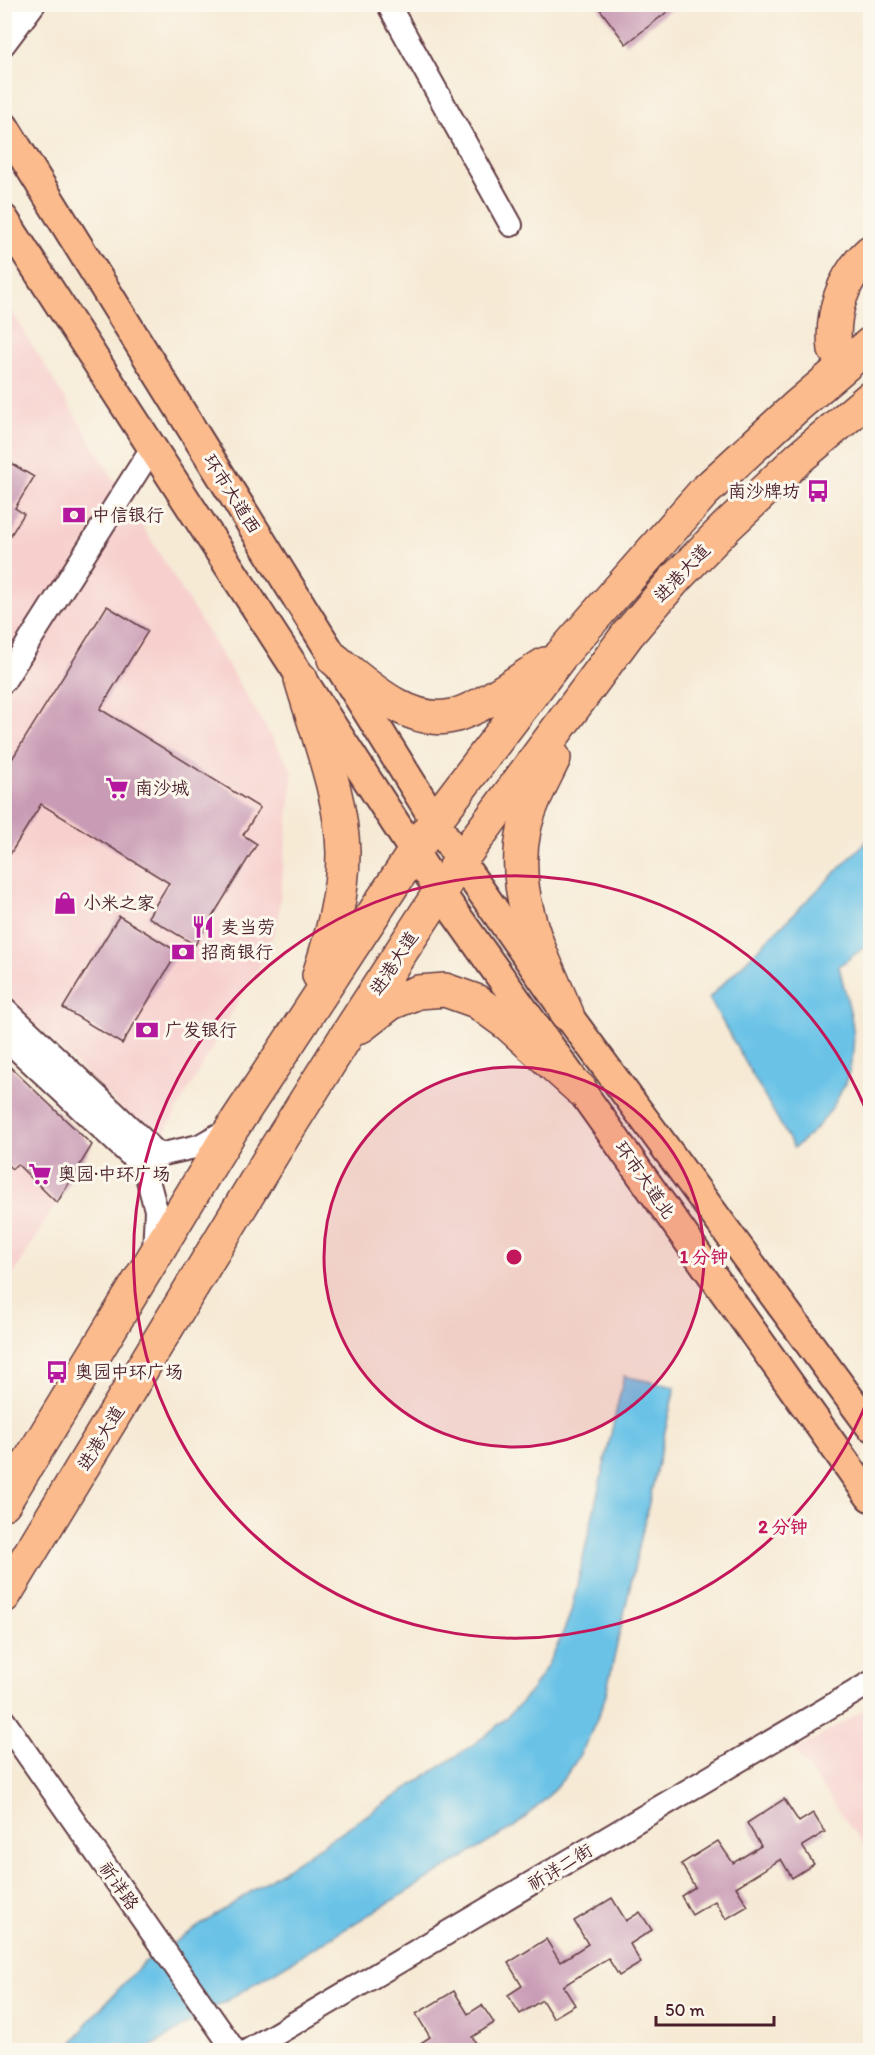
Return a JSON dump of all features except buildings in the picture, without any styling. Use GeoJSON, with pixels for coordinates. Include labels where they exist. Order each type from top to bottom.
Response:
{"type":"FeatureCollection","features":[{"type":"Feature","properties":{"kind":"highway"},"geometry":{"type":"LineString","coordinates":[[835,350],[833,329],[837,305],[852,272],[870,252]]}},
{"type":"Feature","properties":{"kind":"highway"},"geometry":{"type":"LineString","coordinates":[[704,492],[757,425],[835,350],[870,323]]}},
{"type":"Feature","properties":{"kind":"highway","name":"进港大道"},"geometry":{"type":"LineString","coordinates":[[4,1503],[233,1127],[434,822],[562,654],[704,492],[796,407],[870,344]]}},
{"type":"Feature","properties":{"kind":"highway","name":"进港大道"},"geometry":{"type":"LineString","coordinates":[[4,1596],[345,1038],[460,861],[633,628],[676,578],[800,457],[870,398]]}},
{"type":"Feature","properties":{"kind":"highway"},"geometry":{"type":"LineString","coordinates":[[726,527],[778,498],[870,420]]}},
{"type":"Feature","properties":{"kind":"highway"},"geometry":{"type":"LineString","coordinates":[[620,587],[616,609],[633,628]]}},
{"type":"Feature","properties":{"kind":"highway"},"geometry":{"type":"LineString","coordinates":[[328,650],[380,696],[402,709],[425,717],[454,716],[474,707],[562,654]]}},
{"type":"Feature","properties":{"kind":"highway"},"geometry":{"type":"LineString","coordinates":[[296,671],[339,812],[343,852],[334,929],[304,1019]]}},
{"type":"Feature","properties":{"kind":"highway"},"geometry":{"type":"LineString","coordinates":[[567,1014],[537,944],[527,913],[520,863],[524,829],[537,791],[593,681]]}},
{"type":"Feature","properties":{"kind":"highway"},"geometry":{"type":"LineString","coordinates":[[345,1038],[391,1003],[418,993],[445,990],[476,1001],[509,1025],[580,1089]]}},
{"type":"Feature","properties":{"kind":"main road","name":"环市大道西"},"geometry":{"type":"LineString","coordinates":[[4,126],[460,861]]}},
{"type":"Feature","properties":{"kind":"main road"},"geometry":{"type":"LineString","coordinates":[[4,219],[440,892]]}},
{"type":"Feature","properties":{"kind":"main road"},"geometry":{"type":"LineString","coordinates":[[296,671],[328,650]]}},
{"type":"Feature","properties":{"kind":"main road","name":"环市大道北"},"geometry":{"type":"LineString","coordinates":[[460,861],[567,1014],[870,1426]]}},
{"type":"Feature","properties":{"kind":"main road","name":"环市大道北"},"geometry":{"type":"LineString","coordinates":[[440,892],[870,1497]]}},
{"type":"Feature","properties":{"kind":"street"},"geometry":{"type":"LineString","coordinates":[[4,10],[14,4]]}},
{"type":"Feature","properties":{"kind":"street"},"geometry":{"type":"LineString","coordinates":[[4,44],[34,4]]}},
{"type":"Feature","properties":{"kind":"street"},"geometry":{"type":"LineString","coordinates":[[392,6],[511,225]]}},
{"type":"Feature","properties":{"kind":"street"},"geometry":{"type":"LineString","coordinates":[[4,681],[152,448]]}},
{"type":"Feature","properties":{"kind":"street"},"geometry":{"type":"LineString","coordinates":[[4,1008],[159,1155],[199,1146],[233,1127]]}},
{"type":"Feature","properties":{"kind":"street"},"geometry":{"type":"LineString","coordinates":[[4,1037],[145,1169],[156,1210],[154,1257]]}},
{"type":"Feature","properties":{"kind":"street","name":"祈详二街"},"geometry":{"type":"LineString","coordinates":[[249,2050],[870,1683]]}},
{"type":"Feature","properties":{"kind":"street","name":"祈详路"},"geometry":{"type":"LineString","coordinates":[[4,1721],[234,2050]]}},
{"type":"Feature","properties":{"kind":"shaded area","name":"南沙城"},"geometry":{"type":"Polygon","coordinates":[[[4,299],[293,772],[278,921],[265,957],[158,1144],[5,996],[4,299]]]}},
{"type":"Feature","properties":{"kind":"shaded area","name":"奥园·中环广场"},"geometry":{"type":"Polygon","coordinates":[[[5,1061],[92,1145],[5,1288],[5,1061]]]}},
{"type":"Feature","properties":{"kind":"shaded area"},"geometry":{"type":"Polygon","coordinates":[[[870,1706],[870,1849],[868,1851],[795,1751],[870,1706]]]}},
{"type":"Feature","properties":{"kind":"water"},"geometry":{"type":"Polygon","coordinates":[[[870,838],[870,943],[839,966],[853,1029],[851,1064],[839,1096],[830,1111],[794,1148],[709,998],[870,838]]]}},
{"type":"Feature","properties":{"kind":"water"},"geometry":{"type":"Polygon","coordinates":[[[624,1376],[675,1387],[605,1698],[580,1755],[559,1784],[514,1827],[145,2050],[67,2050],[91,2019],[143,1963],[487,1735],[531,1690],[553,1655],[571,1612],[624,1376]]]}},
{"type":"Feature","properties":{"kind":"place","name":"南沙牌坊"},"geometry":{"type":"Point","coordinates":[818,491]}},
{"type":"Feature","properties":{"kind":"place","name":"中信银行"},"geometry":{"type":"Point","coordinates":[74,515]}},
{"type":"Feature","properties":{"kind":"place","name":"南沙城"},"geometry":{"type":"Point","coordinates":[117,788]}},
{"type":"Feature","properties":{"kind":"place","name":"小米之家"},"geometry":{"type":"Point","coordinates":[65,903]}},
{"type":"Feature","properties":{"kind":"place","name":"麦当劳"},"geometry":{"type":"Point","coordinates":[203,927]}},
{"type":"Feature","properties":{"kind":"place","name":"招商银行"},"geometry":{"type":"Point","coordinates":[183,952]}},
{"type":"Feature","properties":{"kind":"place","name":"广发银行"},"geometry":{"type":"Point","coordinates":[147,1030]}},
{"type":"Feature","properties":{"kind":"place","name":"奥园·中环广场"},"geometry":{"type":"Point","coordinates":[40,1174]}},
{"type":"Feature","properties":{"kind":"place","name":"奥园中环广场"},"geometry":{"type":"Point","coordinates":[57,1372]}}]}
